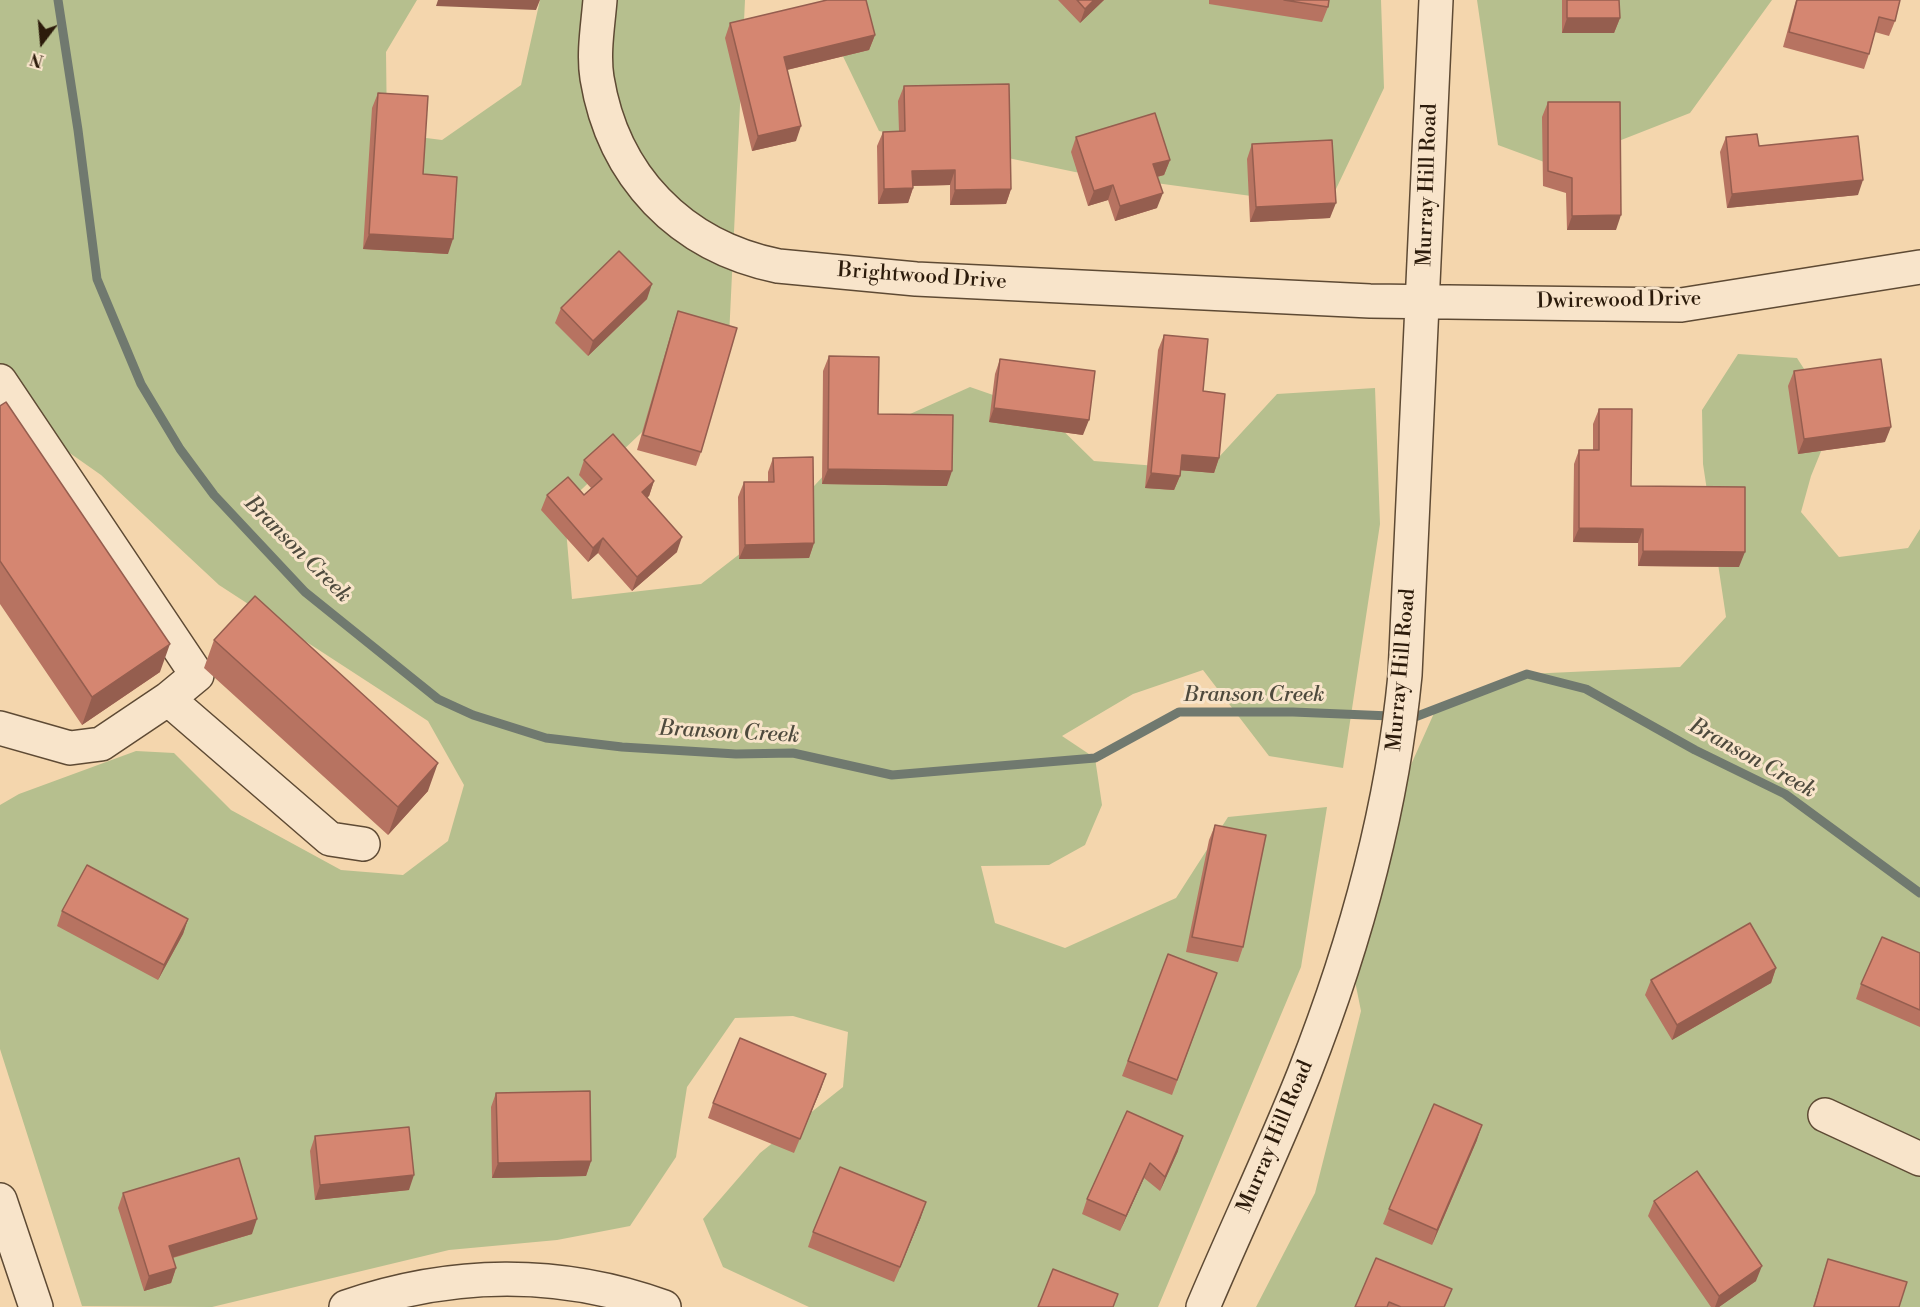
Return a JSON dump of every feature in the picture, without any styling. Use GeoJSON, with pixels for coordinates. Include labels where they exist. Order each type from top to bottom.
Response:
{"type":"FeatureCollection","features":[{"type":"Feature","properties":{"kind":"street","name":"Brightwood Drive"},"geometry":{"type":"LineString","coordinates":[[600,0],[597,75],[606,118],[623,158],[663,209],[688,229],[716,246],[756,262],[916,279],[1423,301]]}},
{"type":"Feature","properties":{"kind":"street","name":"Murray Hill Road"},"geometry":{"type":"LineString","coordinates":[[1203,1307],[1304,1073],[1347,950],[1381,824],[1399,739],[1405,675],[1436,0]]}},
{"type":"Feature","properties":{"kind":"street","name":"Dwirewood Drive"},"geometry":{"type":"LineString","coordinates":[[1423,301],[1681,305],[1920,267]]}},
{"type":"Feature","properties":{"kind":"street"},"geometry":{"type":"LineString","coordinates":[[0,381],[196,675],[168,699],[101,744],[70,748],[0,728]]}},
{"type":"Feature","properties":{"kind":"street"},"geometry":{"type":"LineString","coordinates":[[168,699],[330,839],[363,844]]}},
{"type":"Feature","properties":{"kind":"street"},"geometry":{"type":"LineString","coordinates":[[1825,1115],[1920,1159]]}},
{"type":"Feature","properties":{"kind":"street"},"geometry":{"type":"LineString","coordinates":[[0,1200],[36,1307]]}},
{"type":"Feature","properties":{"kind":"street"},"geometry":{"type":"LineString","coordinates":[[346,1307],[386,1293],[428,1284],[471,1280],[547,1281],[600,1289],[664,1307]]}},
{"type":"Feature","properties":{"kind":"green space"},"geometry":{"type":"Polygon","coordinates":[[[0,0],[417,0],[386,52],[387,133],[442,140],[521,85],[540,0],[745,0],[729,337],[677,399],[564,506],[572,599],[701,584],[782,521],[859,437],[970,387],[1045,413],[1094,461],[1207,470],[1277,394],[1375,388],[1380,524],[1343,768],[1269,756],[1203,670],[1133,694],[1062,736],[1095,758],[1102,805],[1085,845],[1049,865],[981,866],[995,923],[1065,948],[1176,898],[1228,817],[1327,807],[1301,967],[1158,1307],[809,1307],[723,1267],[703,1219],[760,1153],[843,1087],[848,1032],[793,1016],[735,1018],[687,1087],[676,1157],[630,1226],[557,1240],[449,1250],[212,1307],[82,1306],[0,1049],[0,805],[19,794],[136,751],[174,753],[231,810],[341,870],[403,875],[448,841],[464,785],[428,721],[219,585],[101,475],[0,404],[0,0]]]}},
{"type":"Feature","properties":{"kind":"green space"},"geometry":{"type":"Polygon","coordinates":[[[826,0],[1381,0],[1384,88],[1336,189],[1266,198],[1075,172],[879,131],[825,19],[826,0]]]}},
{"type":"Feature","properties":{"kind":"green space"},"geometry":{"type":"Polygon","coordinates":[[[1477,0],[1772,0],[1690,113],[1555,166],[1498,145],[1477,0]]]}},
{"type":"Feature","properties":{"kind":"green space"},"geometry":{"type":"Polygon","coordinates":[[[1738,354],[1797,358],[1835,417],[1811,476],[1801,512],[1839,557],[1908,548],[1920,529],[1920,1307],[1256,1307],[1315,1193],[1361,1011],[1349,951],[1355,890],[1435,711],[1527,674],[1680,667],[1726,617],[1703,464],[1702,410],[1738,354]]]}},
{"type":"Feature","properties":{"kind":"building"},"geometry":{"type":"Polygon","coordinates":[[[827,0],[866,0],[875,35],[784,57],[801,126],[758,136],[730,23],[827,0]]]}},
{"type":"Feature","properties":{"kind":"building"},"geometry":{"type":"Polygon","coordinates":[[[1077,0],[1094,0],[1085,9],[1077,0]]]}},
{"type":"Feature","properties":{"kind":"building"},"geometry":{"type":"Polygon","coordinates":[[[1284,0],[1329,0],[1328,7],[1284,0]]]}},
{"type":"Feature","properties":{"kind":"building"},"geometry":{"type":"Polygon","coordinates":[[[1567,0],[1619,0],[1620,18],[1567,18],[1567,0]]]}},
{"type":"Feature","properties":{"kind":"building"},"geometry":{"type":"Polygon","coordinates":[[[1797,0],[1900,0],[1895,21],[1879,17],[1869,54],[1789,32],[1797,0]]]}},
{"type":"Feature","properties":{"kind":"building"},"geometry":{"type":"Polygon","coordinates":[[[1009,84],[1011,189],[955,190],[955,170],[912,171],[913,188],[884,189],[883,132],[905,131],[904,86],[1009,84]]]}},
{"type":"Feature","properties":{"kind":"building"},"geometry":{"type":"Polygon","coordinates":[[[378,93],[428,96],[423,174],[457,177],[453,239],[369,234],[378,93]]]}},
{"type":"Feature","properties":{"kind":"building"},"geometry":{"type":"Polygon","coordinates":[[[1548,102],[1620,102],[1621,215],[1572,216],[1572,178],[1548,171],[1548,102]]]}},
{"type":"Feature","properties":{"kind":"building"},"geometry":{"type":"Polygon","coordinates":[[[1155,113],[1170,160],[1153,164],[1163,193],[1120,206],[1113,185],[1094,191],[1076,137],[1155,113]]]}},
{"type":"Feature","properties":{"kind":"building"},"geometry":{"type":"Polygon","coordinates":[[[1757,134],[1759,146],[1858,136],[1863,180],[1732,194],[1726,137],[1757,134]]]}},
{"type":"Feature","properties":{"kind":"building"},"geometry":{"type":"Polygon","coordinates":[[[1332,140],[1336,203],[1256,207],[1252,144],[1332,140]]]}},
{"type":"Feature","properties":{"kind":"building"},"geometry":{"type":"Polygon","coordinates":[[[619,251],[652,284],[593,341],[561,308],[619,251]]]}},
{"type":"Feature","properties":{"kind":"building"},"geometry":{"type":"Polygon","coordinates":[[[678,311],[737,328],[701,452],[643,435],[678,311]]]}},
{"type":"Feature","properties":{"kind":"building"},"geometry":{"type":"Polygon","coordinates":[[[1164,335],[1208,339],[1203,391],[1225,394],[1219,458],[1182,455],[1180,476],[1151,473],[1164,335]]]}},
{"type":"Feature","properties":{"kind":"building"},"geometry":{"type":"Polygon","coordinates":[[[829,356],[879,357],[878,414],[953,415],[952,471],[828,469],[829,356]]]}},
{"type":"Feature","properties":{"kind":"building"},"geometry":{"type":"Polygon","coordinates":[[[1000,359],[1095,371],[1089,420],[994,408],[1000,359]]]}},
{"type":"Feature","properties":{"kind":"building"},"geometry":{"type":"Polygon","coordinates":[[[1881,359],[1891,427],[1804,439],[1794,371],[1881,359]]]}},
{"type":"Feature","properties":{"kind":"building"},"geometry":{"type":"Polygon","coordinates":[[[6,402],[170,644],[92,697],[0,561],[0,406],[6,402]]]}},
{"type":"Feature","properties":{"kind":"building"},"geometry":{"type":"Polygon","coordinates":[[[1599,409],[1632,409],[1631,486],[1745,487],[1745,552],[1643,551],[1643,529],[1579,528],[1579,450],[1599,450],[1599,409]]]}},
{"type":"Feature","properties":{"kind":"building"},"geometry":{"type":"Polygon","coordinates":[[[613,434],[654,481],[642,492],[682,537],[637,577],[603,538],[593,548],[547,495],[568,477],[584,495],[602,479],[584,460],[613,434]]]}},
{"type":"Feature","properties":{"kind":"building"},"geometry":{"type":"Polygon","coordinates":[[[813,457],[814,543],[745,545],[744,482],[774,482],[773,458],[813,457]]]}},
{"type":"Feature","properties":{"kind":"building"},"geometry":{"type":"Polygon","coordinates":[[[255,596],[438,763],[398,807],[214,640],[255,596]]]}},
{"type":"Feature","properties":{"kind":"building"},"geometry":{"type":"Polygon","coordinates":[[[1215,825],[1266,835],[1243,947],[1192,937],[1215,825]]]}},
{"type":"Feature","properties":{"kind":"building"},"geometry":{"type":"Polygon","coordinates":[[[87,865],[188,919],[164,965],[62,911],[87,865]]]}},
{"type":"Feature","properties":{"kind":"building"},"geometry":{"type":"Polygon","coordinates":[[[1750,923],[1776,968],[1677,1025],[1651,980],[1750,923]]]}},
{"type":"Feature","properties":{"kind":"building"},"geometry":{"type":"Polygon","coordinates":[[[1882,937],[1920,953],[1920,1010],[1861,984],[1882,937]]]}},
{"type":"Feature","properties":{"kind":"building"},"geometry":{"type":"Polygon","coordinates":[[[1168,954],[1217,973],[1177,1080],[1128,1061],[1168,954]]]}},
{"type":"Feature","properties":{"kind":"building"},"geometry":{"type":"Polygon","coordinates":[[[740,1038],[826,1074],[800,1139],[713,1103],[740,1038]]]}},
{"type":"Feature","properties":{"kind":"building"},"geometry":{"type":"Polygon","coordinates":[[[590,1091],[591,1161],[498,1163],[496,1093],[590,1091]]]}},
{"type":"Feature","properties":{"kind":"building"},"geometry":{"type":"Polygon","coordinates":[[[1434,1104],[1482,1125],[1437,1230],[1389,1209],[1434,1104]]]}},
{"type":"Feature","properties":{"kind":"building"},"geometry":{"type":"Polygon","coordinates":[[[1127,1111],[1183,1136],[1165,1177],[1150,1163],[1126,1216],[1087,1199],[1127,1111]]]}},
{"type":"Feature","properties":{"kind":"building"},"geometry":{"type":"Polygon","coordinates":[[[409,1127],[414,1175],[320,1185],[315,1136],[409,1127]]]}},
{"type":"Feature","properties":{"kind":"building"},"geometry":{"type":"Polygon","coordinates":[[[239,1158],[257,1219],[169,1246],[176,1268],[149,1276],[123,1193],[239,1158]]]}},
{"type":"Feature","properties":{"kind":"building"},"geometry":{"type":"Polygon","coordinates":[[[840,1167],[926,1202],[900,1267],[813,1232],[840,1167]]]}},
{"type":"Feature","properties":{"kind":"building"},"geometry":{"type":"Polygon","coordinates":[[[1697,1171],[1762,1266],[1719,1296],[1654,1201],[1697,1171]]]}},
{"type":"Feature","properties":{"kind":"building"},"geometry":{"type":"Polygon","coordinates":[[[1376,1258],[1452,1289],[1444,1307],[1401,1307],[1389,1302],[1387,1307],[1355,1307],[1376,1258]]]}},
{"type":"Feature","properties":{"kind":"building"},"geometry":{"type":"Polygon","coordinates":[[[1828,1259],[1907,1282],[1899,1307],[1814,1307],[1828,1259]]]}},
{"type":"Feature","properties":{"kind":"building"},"geometry":{"type":"Polygon","coordinates":[[[1053,1269],[1118,1294],[1113,1307],[1038,1307],[1053,1269]]]}},
{"type":"Feature","properties":{"kind":"waterway","name":"Branson Creek"},"geometry":{"type":"LineString","coordinates":[[58,0],[78,130],[97,279],[141,384],[180,449],[214,495],[305,592],[438,699],[473,715],[546,738],[622,747],[736,754],[793,753],[892,775],[1095,758],[1179,712],[1293,712],[1415,717],[1527,674],[1586,689],[1695,750],[1785,794],[1920,893]]}}]}
